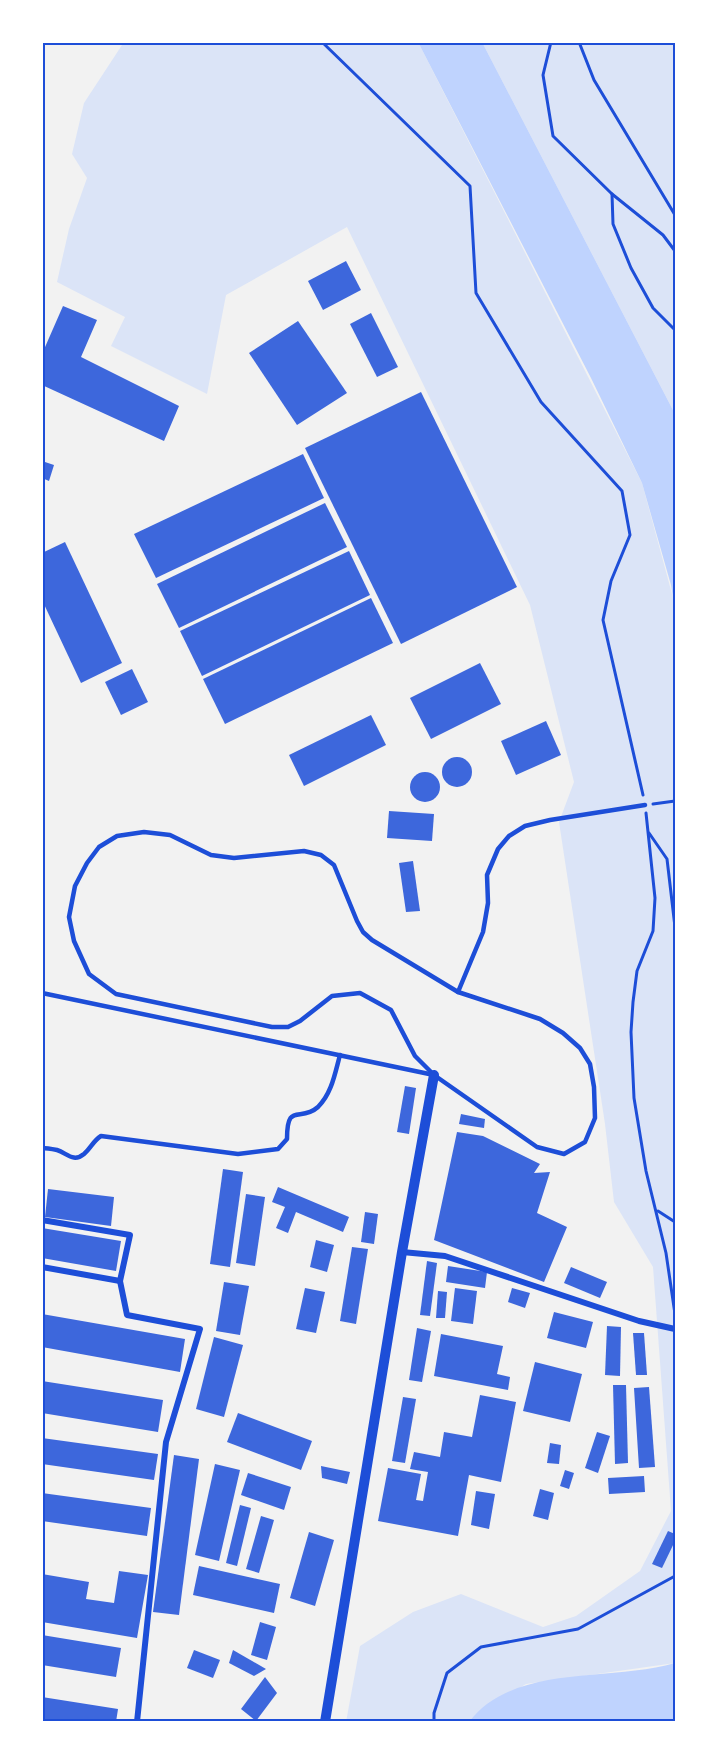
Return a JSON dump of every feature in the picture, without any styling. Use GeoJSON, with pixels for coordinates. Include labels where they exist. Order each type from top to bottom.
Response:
{"type":"FeatureCollection","features":[{"type":"Feature","properties":{"kind":"street"},"geometry":{"type":"LineString","coordinates":[[325,1722],[402,1252],[434,1074]]}},
{"type":"Feature","properties":{"kind":"street"},"geometry":{"type":"LineString","coordinates":[[42,1220],[130,1235],[120,1281],[127,1314],[200,1329],[166,1442],[136,1722]]}},
{"type":"Feature","properties":{"kind":"street"},"geometry":{"type":"LineString","coordinates":[[402,1252],[445,1256],[639,1321],[675,1329]]}},
{"type":"Feature","properties":{"kind":"street"},"geometry":{"type":"LineString","coordinates":[[42,1267],[120,1281]]}},
{"type":"Feature","properties":{"kind":"lane"},"geometry":{"type":"LineString","coordinates":[[458,992],[483,932],[488,903],[488,875],[498,849],[510,836],[525,826],[550,820],[645,805]]}},
{"type":"Feature","properties":{"kind":"lane"},"geometry":{"type":"LineString","coordinates":[[144,832],[171,835],[212,855],[234,858],[304,851],[321,855],[334,865],[363,932],[372,940],[458,992],[540,1019],[563,1033],[580,1048],[590,1064],[594,1087],[595,1118],[585,1142],[564,1154],[537,1147],[434,1074],[416,1056],[391,1010],[360,993],[332,996],[288,1028],[272,1027],[116,994],[89,974],[74,941],[69,917],[75,886],[87,863],[99,847],[117,836],[144,832]]}},
{"type":"Feature","properties":{"kind":"lane"},"geometry":{"type":"LineString","coordinates":[[42,993],[434,1074]]}},
{"type":"Feature","properties":{"kind":"lane"},"geometry":{"type":"LineString","coordinates":[[42,1148],[77,1158],[101,1136],[238,1154],[275,1150],[281,1147],[287,1139],[286,1126],[290,1119],[296,1114],[315,1109],[323,1100],[334,1079],[340,1055]]}},
{"type":"Feature","properties":{"kind":"path"},"geometry":{"type":"LineString","coordinates":[[322,42],[470,186],[476,293],[541,402],[622,491],[630,535],[611,581],[603,620],[645,805],[655,898],[653,931],[637,971],[631,1032],[634,1098],[646,1171],[666,1253],[675,1314]]}},
{"type":"Feature","properties":{"kind":"path"},"geometry":{"type":"LineString","coordinates":[[551,42],[543,75],[553,136],[612,194],[663,235],[675,251]]}},
{"type":"Feature","properties":{"kind":"path"},"geometry":{"type":"LineString","coordinates":[[579,42],[594,80],[675,215]]}},
{"type":"Feature","properties":{"kind":"path"},"geometry":{"type":"LineString","coordinates":[[612,194],[614,224],[631,268],[653,308],[675,330]]}},
{"type":"Feature","properties":{"kind":"path"},"geometry":{"type":"LineString","coordinates":[[645,805],[675,801]]}},
{"type":"Feature","properties":{"kind":"path"},"geometry":{"type":"LineString","coordinates":[[648,832],[667,859],[675,927]]}},
{"type":"Feature","properties":{"kind":"path"},"geometry":{"type":"LineString","coordinates":[[656,1210],[675,1222]]}},
{"type":"Feature","properties":{"kind":"path"},"geometry":{"type":"LineString","coordinates":[[434,1722],[434,1713],[447,1673],[481,1647],[578,1629],[675,1576]]}},
{"type":"Feature","properties":{"kind":"shaded area"},"geometry":{"type":"Polygon","coordinates":[[[124,42],[418,42],[642,483],[675,605],[675,1663],[526,1684],[475,1715],[469,1722],[346,1722],[360,1646],[413,1612],[461,1594],[543,1627],[576,1616],[640,1571],[671,1511],[653,1267],[614,1202],[605,1124],[559,822],[574,782],[530,605],[347,227],[226,295],[207,394],[111,346],[125,317],[57,282],[69,229],[87,178],[72,154],[84,103],[124,42]]]}},
{"type":"Feature","properties":{"kind":"shaded area"},"geometry":{"type":"Polygon","coordinates":[[[482,42],[675,42],[675,414],[482,42]]]}},
{"type":"Feature","properties":{"kind":"water"},"geometry":{"type":"Polygon","coordinates":[[[418,42],[482,42],[675,414],[675,609],[671,585],[642,483],[591,378],[418,42]]]}},
{"type":"Feature","properties":{"kind":"water"},"geometry":{"type":"Polygon","coordinates":[[[675,1663],[675,1722],[469,1722],[488,1703],[511,1691],[537,1682],[650,1669],[675,1663]]]}},
{"type":"Feature","properties":{"kind":"building"},"geometry":{"type":"Polygon","coordinates":[[[346,261],[361,290],[323,310],[308,281],[346,261]]]}},
{"type":"Feature","properties":{"kind":"building"},"geometry":{"type":"Polygon","coordinates":[[[63,306],[97,320],[81,357],[179,406],[164,441],[42,385],[42,354],[63,306]]]}},
{"type":"Feature","properties":{"kind":"building"},"geometry":{"type":"Polygon","coordinates":[[[371,313],[398,367],[377,377],[350,324],[371,313]]]}},
{"type":"Feature","properties":{"kind":"building"},"geometry":{"type":"Polygon","coordinates":[[[298,321],[347,393],[297,425],[249,353],[298,321]]]}},
{"type":"Feature","properties":{"kind":"building"},"geometry":{"type":"Polygon","coordinates":[[[421,392],[517,587],[401,644],[305,448],[421,392]]]}},
{"type":"Feature","properties":{"kind":"building"},"geometry":{"type":"Polygon","coordinates":[[[303,454],[324,498],[156,578],[134,534],[303,454]]]}},
{"type":"Feature","properties":{"kind":"building"},"geometry":{"type":"Polygon","coordinates":[[[42,461],[54,465],[49,481],[42,478],[42,461]]]}},
{"type":"Feature","properties":{"kind":"building"},"geometry":{"type":"Polygon","coordinates":[[[325,503],[347,547],[179,628],[157,584],[325,503]]]}},
{"type":"Feature","properties":{"kind":"building"},"geometry":{"type":"Polygon","coordinates":[[[65,542],[122,663],[81,683],[42,600],[42,553],[65,542]]]}},
{"type":"Feature","properties":{"kind":"building"},"geometry":{"type":"Polygon","coordinates":[[[349,551],[370,595],[202,676],[180,631],[349,551]]]}},
{"type":"Feature","properties":{"kind":"building"},"geometry":{"type":"Polygon","coordinates":[[[371,598],[393,643],[225,724],[203,679],[371,598]]]}},
{"type":"Feature","properties":{"kind":"building"},"geometry":{"type":"Polygon","coordinates":[[[480,663],[501,704],[431,739],[410,698],[480,663]]]}},
{"type":"Feature","properties":{"kind":"building"},"geometry":{"type":"Polygon","coordinates":[[[132,669],[148,702],[121,715],[105,682],[132,669]]]}},
{"type":"Feature","properties":{"kind":"building"},"geometry":{"type":"Polygon","coordinates":[[[371,715],[386,745],[304,786],[289,755],[371,715]]]}},
{"type":"Feature","properties":{"kind":"building"},"geometry":{"type":"Polygon","coordinates":[[[546,721],[561,755],[516,775],[501,741],[546,721]]]}},
{"type":"Feature","properties":{"kind":"building"},"geometry":{"type":"Polygon","coordinates":[[[457,757],[463,758],[471,766],[471,778],[463,786],[457,787],[451,786],[443,778],[442,772],[443,766],[451,758],[457,757]]]}},
{"type":"Feature","properties":{"kind":"building"},"geometry":{"type":"Polygon","coordinates":[[[425,772],[431,773],[439,781],[439,793],[431,801],[425,802],[419,801],[411,793],[410,787],[411,781],[419,773],[425,772]]]}},
{"type":"Feature","properties":{"kind":"building"},"geometry":{"type":"Polygon","coordinates":[[[389,811],[434,814],[432,841],[387,838],[389,811]]]}},
{"type":"Feature","properties":{"kind":"building"},"geometry":{"type":"Polygon","coordinates":[[[413,861],[420,911],[406,912],[399,863],[413,861]]]}},
{"type":"Feature","properties":{"kind":"building"},"geometry":{"type":"Polygon","coordinates":[[[405,1086],[416,1088],[409,1134],[397,1132],[405,1086]]]}},
{"type":"Feature","properties":{"kind":"building"},"geometry":{"type":"Polygon","coordinates":[[[461,1114],[485,1119],[484,1128],[459,1124],[461,1114]]]}},
{"type":"Feature","properties":{"kind":"building"},"geometry":{"type":"Polygon","coordinates":[[[457,1132],[483,1136],[540,1164],[534,1173],[550,1172],[537,1213],[567,1227],[544,1282],[434,1240],[457,1132]]]}},
{"type":"Feature","properties":{"kind":"building"},"geometry":{"type":"Polygon","coordinates":[[[223,1169],[243,1172],[230,1267],[210,1264],[223,1169]]]}},
{"type":"Feature","properties":{"kind":"building"},"geometry":{"type":"Polygon","coordinates":[[[278,1187],[349,1217],[343,1232],[296,1212],[288,1233],[276,1228],[285,1207],[272,1202],[278,1187]]]}},
{"type":"Feature","properties":{"kind":"building"},"geometry":{"type":"Polygon","coordinates":[[[48,1189],[114,1197],[111,1226],[45,1217],[48,1189]]]}},
{"type":"Feature","properties":{"kind":"building"},"geometry":{"type":"Polygon","coordinates":[[[246,1194],[265,1197],[255,1266],[236,1263],[246,1194]]]}},
{"type":"Feature","properties":{"kind":"building"},"geometry":{"type":"Polygon","coordinates":[[[365,1212],[378,1214],[374,1244],[361,1242],[365,1212]]]}},
{"type":"Feature","properties":{"kind":"building"},"geometry":{"type":"Polygon","coordinates":[[[42,1228],[121,1241],[116,1271],[42,1258],[42,1228]]]}},
{"type":"Feature","properties":{"kind":"building"},"geometry":{"type":"Polygon","coordinates":[[[316,1240],[334,1245],[327,1272],[310,1267],[316,1240]]]}},
{"type":"Feature","properties":{"kind":"building"},"geometry":{"type":"Polygon","coordinates":[[[352,1247],[368,1249],[356,1324],[340,1321],[352,1247]]]}},
{"type":"Feature","properties":{"kind":"building"},"geometry":{"type":"Polygon","coordinates":[[[427,1261],[437,1263],[430,1316],[420,1315],[427,1261]]]}},
{"type":"Feature","properties":{"kind":"building"},"geometry":{"type":"Polygon","coordinates":[[[448,1266],[487,1272],[485,1288],[446,1282],[448,1266]]]}},
{"type":"Feature","properties":{"kind":"building"},"geometry":{"type":"Polygon","coordinates":[[[571,1267],[607,1282],[600,1298],[564,1283],[571,1267]]]}},
{"type":"Feature","properties":{"kind":"building"},"geometry":{"type":"Polygon","coordinates":[[[224,1282],[249,1286],[240,1335],[216,1331],[224,1282]]]}},
{"type":"Feature","properties":{"kind":"building"},"geometry":{"type":"Polygon","coordinates":[[[305,1288],[325,1292],[316,1333],[296,1329],[305,1288]]]}},
{"type":"Feature","properties":{"kind":"building"},"geometry":{"type":"Polygon","coordinates":[[[455,1288],[477,1291],[473,1324],[451,1321],[455,1288]]]}},
{"type":"Feature","properties":{"kind":"building"},"geometry":{"type":"Polygon","coordinates":[[[512,1288],[530,1293],[525,1308],[508,1302],[512,1288]]]}},
{"type":"Feature","properties":{"kind":"building"},"geometry":{"type":"Polygon","coordinates":[[[438,1291],[447,1292],[445,1318],[436,1318],[438,1291]]]}},
{"type":"Feature","properties":{"kind":"building"},"geometry":{"type":"Polygon","coordinates":[[[554,1312],[593,1322],[586,1348],[547,1338],[554,1312]]]}},
{"type":"Feature","properties":{"kind":"building"},"geometry":{"type":"Polygon","coordinates":[[[42,1314],[185,1339],[180,1372],[42,1347],[42,1314]]]}},
{"type":"Feature","properties":{"kind":"building"},"geometry":{"type":"Polygon","coordinates":[[[607,1326],[621,1327],[620,1376],[605,1375],[607,1326]]]}},
{"type":"Feature","properties":{"kind":"building"},"geometry":{"type":"Polygon","coordinates":[[[417,1328],[431,1331],[422,1382],[409,1380],[417,1328]]]}},
{"type":"Feature","properties":{"kind":"building"},"geometry":{"type":"Polygon","coordinates":[[[633,1333],[644,1333],[647,1375],[636,1375],[633,1333]]]}},
{"type":"Feature","properties":{"kind":"building"},"geometry":{"type":"Polygon","coordinates":[[[441,1334],[503,1346],[497,1374],[510,1377],[508,1390],[434,1376],[441,1334]]]}},
{"type":"Feature","properties":{"kind":"building"},"geometry":{"type":"Polygon","coordinates":[[[214,1337],[243,1345],[224,1417],[196,1409],[214,1337]]]}},
{"type":"Feature","properties":{"kind":"building"},"geometry":{"type":"Polygon","coordinates":[[[535,1362],[582,1374],[570,1422],[523,1411],[535,1362]]]}},
{"type":"Feature","properties":{"kind":"building"},"geometry":{"type":"Polygon","coordinates":[[[42,1381],[163,1400],[158,1432],[42,1413],[42,1381]]]}},
{"type":"Feature","properties":{"kind":"building"},"geometry":{"type":"Polygon","coordinates":[[[613,1385],[626,1385],[628,1463],[615,1464],[613,1385]]]}},
{"type":"Feature","properties":{"kind":"building"},"geometry":{"type":"Polygon","coordinates":[[[649,1387],[655,1467],[639,1468],[634,1388],[649,1387]]]}},
{"type":"Feature","properties":{"kind":"building"},"geometry":{"type":"Polygon","coordinates":[[[480,1395],[516,1402],[501,1482],[469,1475],[458,1536],[378,1521],[388,1468],[421,1474],[416,1500],[423,1501],[428,1472],[410,1469],[414,1452],[440,1457],[444,1432],[472,1437],[480,1395]]]}},
{"type":"Feature","properties":{"kind":"building"},"geometry":{"type":"Polygon","coordinates":[[[403,1397],[416,1399],[405,1463],[392,1461],[403,1397]]]}},
{"type":"Feature","properties":{"kind":"building"},"geometry":{"type":"Polygon","coordinates":[[[238,1413],[312,1441],[301,1470],[227,1442],[238,1413]]]}},
{"type":"Feature","properties":{"kind":"building"},"geometry":{"type":"Polygon","coordinates":[[[597,1432],[610,1436],[598,1473],[585,1468],[597,1432]]]}},
{"type":"Feature","properties":{"kind":"building"},"geometry":{"type":"Polygon","coordinates":[[[42,1438],[158,1454],[154,1480],[42,1464],[42,1438]]]}},
{"type":"Feature","properties":{"kind":"building"},"geometry":{"type":"Polygon","coordinates":[[[550,1443],[561,1445],[559,1464],[547,1463],[550,1443]]]}},
{"type":"Feature","properties":{"kind":"building"},"geometry":{"type":"Polygon","coordinates":[[[174,1455],[199,1459],[179,1615],[153,1612],[174,1455]]]}},
{"type":"Feature","properties":{"kind":"building"},"geometry":{"type":"Polygon","coordinates":[[[215,1464],[240,1470],[219,1561],[195,1555],[215,1464]]]}},
{"type":"Feature","properties":{"kind":"building"},"geometry":{"type":"Polygon","coordinates":[[[321,1466],[350,1472],[347,1484],[322,1478],[321,1466]]]}},
{"type":"Feature","properties":{"kind":"building"},"geometry":{"type":"Polygon","coordinates":[[[565,1470],[574,1473],[569,1489],[560,1486],[565,1470]]]}},
{"type":"Feature","properties":{"kind":"building"},"geometry":{"type":"Polygon","coordinates":[[[248,1473],[291,1487],[284,1510],[241,1495],[248,1473]]]}},
{"type":"Feature","properties":{"kind":"building"},"geometry":{"type":"Polygon","coordinates":[[[644,1476],[645,1492],[609,1494],[608,1478],[644,1476]]]}},
{"type":"Feature","properties":{"kind":"building"},"geometry":{"type":"Polygon","coordinates":[[[540,1489],[554,1493],[548,1520],[533,1516],[540,1489]]]}},
{"type":"Feature","properties":{"kind":"building"},"geometry":{"type":"Polygon","coordinates":[[[476,1491],[495,1494],[489,1529],[471,1525],[476,1491]]]}},
{"type":"Feature","properties":{"kind":"building"},"geometry":{"type":"Polygon","coordinates":[[[42,1493],[151,1508],[147,1536],[42,1521],[42,1493]]]}},
{"type":"Feature","properties":{"kind":"building"},"geometry":{"type":"Polygon","coordinates":[[[240,1505],[251,1508],[237,1566],[226,1563],[240,1505]]]}},
{"type":"Feature","properties":{"kind":"building"},"geometry":{"type":"Polygon","coordinates":[[[261,1516],[274,1520],[259,1573],[246,1569],[261,1516]]]}},
{"type":"Feature","properties":{"kind":"building"},"geometry":{"type":"Polygon","coordinates":[[[668,1531],[675,1534],[675,1541],[662,1568],[652,1564],[668,1531]]]}},
{"type":"Feature","properties":{"kind":"building"},"geometry":{"type":"Polygon","coordinates":[[[309,1532],[334,1540],[315,1606],[290,1598],[309,1532]]]}},
{"type":"Feature","properties":{"kind":"building"},"geometry":{"type":"Polygon","coordinates":[[[199,1566],[280,1584],[274,1613],[193,1595],[199,1566]]]}},
{"type":"Feature","properties":{"kind":"building"},"geometry":{"type":"Polygon","coordinates":[[[119,1571],[148,1575],[137,1638],[42,1622],[45,1603],[42,1603],[42,1574],[89,1582],[86,1599],[114,1603],[119,1571]]]}},
{"type":"Feature","properties":{"kind":"building"},"geometry":{"type":"Polygon","coordinates":[[[260,1622],[276,1627],[267,1660],[251,1655],[260,1622]]]}},
{"type":"Feature","properties":{"kind":"building"},"geometry":{"type":"Polygon","coordinates":[[[42,1635],[121,1648],[116,1677],[42,1665],[42,1635]]]}},
{"type":"Feature","properties":{"kind":"building"},"geometry":{"type":"Polygon","coordinates":[[[194,1650],[220,1660],[213,1678],[187,1668],[194,1650]]]}},
{"type":"Feature","properties":{"kind":"building"},"geometry":{"type":"Polygon","coordinates":[[[233,1650],[266,1669],[254,1676],[229,1663],[233,1650]]]}},
{"type":"Feature","properties":{"kind":"building"},"geometry":{"type":"Polygon","coordinates":[[[265,1677],[277,1693],[256,1721],[241,1709],[265,1677]]]}},
{"type":"Feature","properties":{"kind":"building"},"geometry":{"type":"Polygon","coordinates":[[[42,1697],[118,1709],[116,1722],[42,1722],[42,1697]]]}}]}
